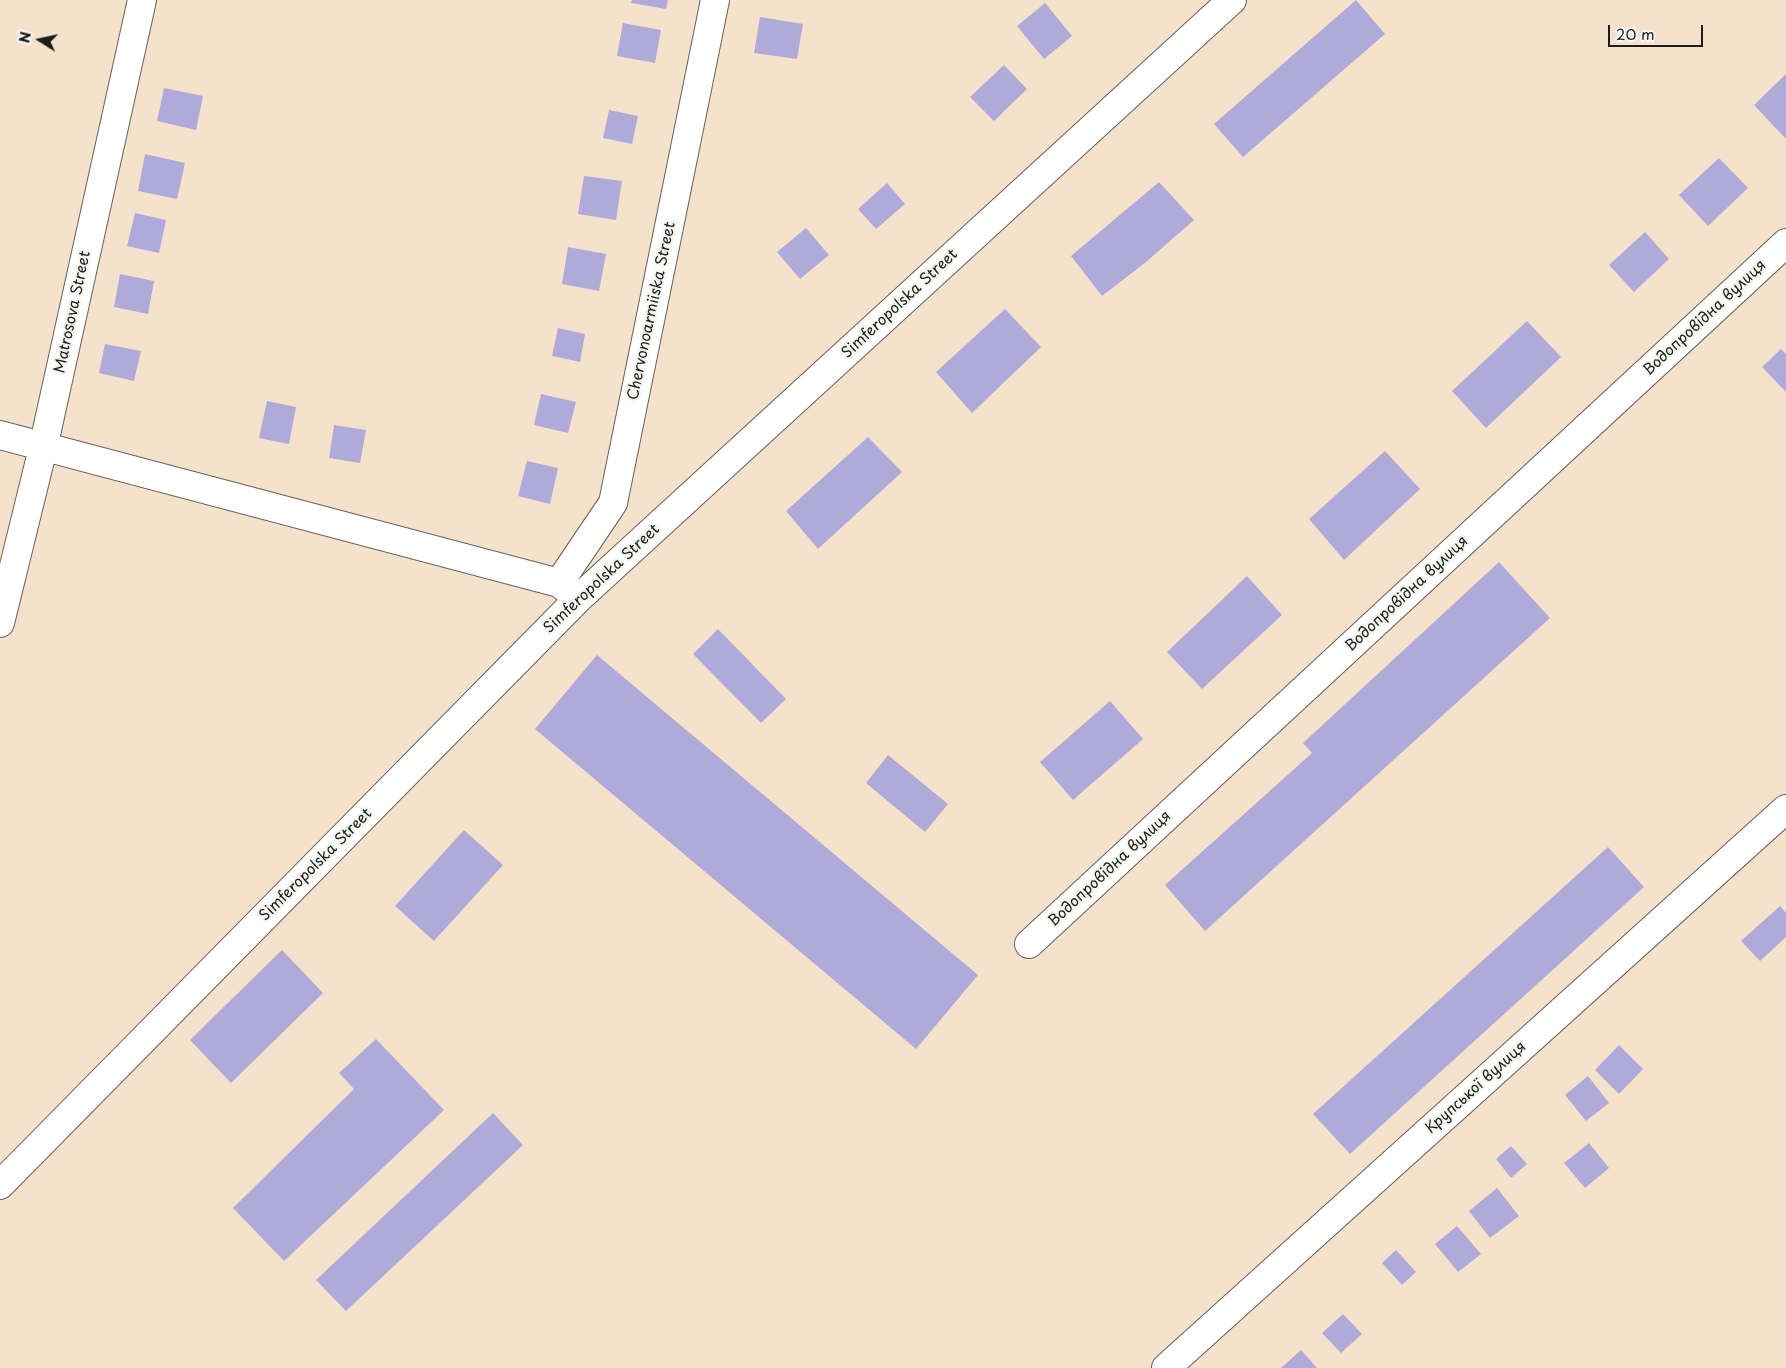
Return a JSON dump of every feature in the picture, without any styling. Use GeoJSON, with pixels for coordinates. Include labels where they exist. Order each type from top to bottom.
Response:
{"type":"FeatureCollection","features":[{"type":"Feature","properties":{"kind":"street","name":"Matrosova Street"},"geometry":{"type":"LineString","coordinates":[[0,623],[43,448],[142,0]]}},
{"type":"Feature","properties":{"kind":"street","name":"Chervonoarmiiska Street"},"geometry":{"type":"LineString","coordinates":[[569,591],[613,503],[715,0]]}},
{"type":"Feature","properties":{"kind":"street","name":"Simferopolska Street"},"geometry":{"type":"LineString","coordinates":[[0,1185],[569,591],[1232,0]]}},
{"type":"Feature","properties":{"kind":"street","name":"Водопровідна вулиця"},"geometry":{"type":"LineString","coordinates":[[1029,944],[1786,243]]}},
{"type":"Feature","properties":{"kind":"street"},"geometry":{"type":"LineString","coordinates":[[0,435],[569,591]]}},
{"type":"Feature","properties":{"kind":"street","name":"Крупської вулиця"},"geometry":{"type":"LineString","coordinates":[[1166,1368],[1786,809]]}},
{"type":"Feature","properties":{"kind":"building"},"geometry":{"type":"Polygon","coordinates":[[[632,0],[668,0],[666,9],[631,3],[632,0]]]}},
{"type":"Feature","properties":{"kind":"building"},"geometry":{"type":"Polygon","coordinates":[[[1356,0],[1385,34],[1243,157],[1214,124],[1356,0]]]}},
{"type":"Feature","properties":{"kind":"building"},"geometry":{"type":"Polygon","coordinates":[[[1045,3],[1072,36],[1044,59],[1017,26],[1045,3]]]}},
{"type":"Feature","properties":{"kind":"building"},"geometry":{"type":"Polygon","coordinates":[[[760,17],[803,24],[797,59],[754,53],[760,17]]]}},
{"type":"Feature","properties":{"kind":"building"},"geometry":{"type":"Polygon","coordinates":[[[623,23],[661,30],[655,63],[617,56],[623,23]]]}},
{"type":"Feature","properties":{"kind":"building"},"geometry":{"type":"Polygon","coordinates":[[[1004,65],[1027,89],[994,121],[970,97],[1004,65]]]}},
{"type":"Feature","properties":{"kind":"building"},"geometry":{"type":"Polygon","coordinates":[[[1786,74],[1786,139],[1754,105],[1786,74]]]}},
{"type":"Feature","properties":{"kind":"building"},"geometry":{"type":"Polygon","coordinates":[[[164,88],[203,96],[196,130],[157,121],[164,88]]]}},
{"type":"Feature","properties":{"kind":"building"},"geometry":{"type":"Polygon","coordinates":[[[609,110],[638,116],[632,144],[603,138],[609,110]]]}},
{"type":"Feature","properties":{"kind":"building"},"geometry":{"type":"Polygon","coordinates":[[[145,154],[185,163],[177,199],[138,191],[145,154]]]}},
{"type":"Feature","properties":{"kind":"building"},"geometry":{"type":"Polygon","coordinates":[[[1719,158],[1748,188],[1708,226],[1679,195],[1719,158]]]}},
{"type":"Feature","properties":{"kind":"building"},"geometry":{"type":"Polygon","coordinates":[[[584,176],[622,181],[616,220],[578,214],[584,176]]]}},
{"type":"Feature","properties":{"kind":"building"},"geometry":{"type":"Polygon","coordinates":[[[1159,182],[1194,220],[1146,262],[1102,296],[1071,256],[1159,182]]]}},
{"type":"Feature","properties":{"kind":"building"},"geometry":{"type":"Polygon","coordinates":[[[887,183],[905,204],[876,229],[858,209],[887,183]]]}},
{"type":"Feature","properties":{"kind":"building"},"geometry":{"type":"Polygon","coordinates":[[[135,213],[166,220],[159,253],[127,246],[135,213]]]}},
{"type":"Feature","properties":{"kind":"building"},"geometry":{"type":"Polygon","coordinates":[[[806,228],[829,255],[800,279],[777,252],[806,228]]]}},
{"type":"Feature","properties":{"kind":"building"},"geometry":{"type":"Polygon","coordinates":[[[1645,232],[1669,259],[1634,292],[1609,265],[1645,232]]]}},
{"type":"Feature","properties":{"kind":"building"},"geometry":{"type":"Polygon","coordinates":[[[568,247],[606,254],[599,291],[562,284],[568,247]]]}},
{"type":"Feature","properties":{"kind":"building"},"geometry":{"type":"Polygon","coordinates":[[[120,274],[154,281],[148,314],[114,307],[120,274]]]}},
{"type":"Feature","properties":{"kind":"building"},"geometry":{"type":"Polygon","coordinates":[[[1005,309],[1041,347],[972,413],[936,372],[1005,309]]]}},
{"type":"Feature","properties":{"kind":"building"},"geometry":{"type":"Polygon","coordinates":[[[1527,321],[1561,357],[1486,428],[1452,391],[1527,321]]]}},
{"type":"Feature","properties":{"kind":"building"},"geometry":{"type":"Polygon","coordinates":[[[558,328],[585,334],[580,362],[552,356],[558,328]]]}},
{"type":"Feature","properties":{"kind":"building"},"geometry":{"type":"Polygon","coordinates":[[[105,344],[141,351],[134,381],[99,373],[105,344]]]}},
{"type":"Feature","properties":{"kind":"building"},"geometry":{"type":"Polygon","coordinates":[[[1781,349],[1786,354],[1786,392],[1762,367],[1781,349]]]}},
{"type":"Feature","properties":{"kind":"building"},"geometry":{"type":"Polygon","coordinates":[[[541,394],[576,402],[568,433],[534,425],[541,394]]]}},
{"type":"Feature","properties":{"kind":"building"},"geometry":{"type":"Polygon","coordinates":[[[267,401],[296,407],[289,444],[259,438],[267,401]]]}},
{"type":"Feature","properties":{"kind":"building"},"geometry":{"type":"Polygon","coordinates":[[[334,425],[366,430],[360,463],[329,458],[334,425]]]}},
{"type":"Feature","properties":{"kind":"building"},"geometry":{"type":"Polygon","coordinates":[[[868,437],[902,472],[818,549],[786,511],[868,437]]]}},
{"type":"Feature","properties":{"kind":"building"},"geometry":{"type":"Polygon","coordinates":[[[1385,451],[1420,489],[1344,560],[1309,519],[1385,451]]]}},
{"type":"Feature","properties":{"kind":"building"},"geometry":{"type":"Polygon","coordinates":[[[527,461],[558,468],[550,504],[518,496],[527,461]]]}},
{"type":"Feature","properties":{"kind":"building"},"geometry":{"type":"Polygon","coordinates":[[[1499,562],[1550,618],[1205,931],[1165,885],[1312,753],[1303,743],[1499,562]]]}},
{"type":"Feature","properties":{"kind":"building"},"geometry":{"type":"Polygon","coordinates":[[[1247,576],[1282,615],[1202,689],[1167,652],[1247,576]]]}},
{"type":"Feature","properties":{"kind":"building"},"geometry":{"type":"Polygon","coordinates":[[[718,629],[786,699],[761,723],[693,654],[718,629]]]}},
{"type":"Feature","properties":{"kind":"building"},"geometry":{"type":"Polygon","coordinates":[[[597,655],[978,975],[916,1049],[535,729],[597,655]]]}},
{"type":"Feature","properties":{"kind":"building"},"geometry":{"type":"Polygon","coordinates":[[[1110,701],[1143,739],[1073,800],[1040,762],[1110,701]]]}},
{"type":"Feature","properties":{"kind":"building"},"geometry":{"type":"Polygon","coordinates":[[[888,755],[948,804],[925,832],[866,783],[888,755]]]}},
{"type":"Feature","properties":{"kind":"building"},"geometry":{"type":"Polygon","coordinates":[[[464,830],[503,865],[434,941],[395,906],[464,830]]]}},
{"type":"Feature","properties":{"kind":"building"},"geometry":{"type":"Polygon","coordinates":[[[1608,847],[1644,887],[1350,1154],[1313,1114],[1608,847]]]}},
{"type":"Feature","properties":{"kind":"building"},"geometry":{"type":"Polygon","coordinates":[[[1780,906],[1786,913],[1786,937],[1760,961],[1741,941],[1780,906]]]}},
{"type":"Feature","properties":{"kind":"building"},"geometry":{"type":"Polygon","coordinates":[[[282,950],[323,993],[231,1083],[190,1040],[282,950]]]}},
{"type":"Feature","properties":{"kind":"building"},"geometry":{"type":"Polygon","coordinates":[[[376,1039],[444,1110],[284,1261],[233,1208],[354,1089],[339,1073],[376,1039]]]}},
{"type":"Feature","properties":{"kind":"building"},"geometry":{"type":"Polygon","coordinates":[[[1619,1045],[1643,1069],[1619,1094],[1595,1070],[1619,1045]]]}},
{"type":"Feature","properties":{"kind":"building"},"geometry":{"type":"Polygon","coordinates":[[[1588,1076],[1609,1103],[1586,1121],[1565,1095],[1588,1076]]]}},
{"type":"Feature","properties":{"kind":"building"},"geometry":{"type":"Polygon","coordinates":[[[493,1113],[523,1145],[346,1311],[316,1280],[493,1113]]]}},
{"type":"Feature","properties":{"kind":"building"},"geometry":{"type":"Polygon","coordinates":[[[1589,1143],[1609,1168],[1585,1188],[1564,1163],[1589,1143]]]}},
{"type":"Feature","properties":{"kind":"building"},"geometry":{"type":"Polygon","coordinates":[[[1511,1146],[1527,1164],[1511,1178],[1496,1159],[1511,1146]]]}},
{"type":"Feature","properties":{"kind":"building"},"geometry":{"type":"Polygon","coordinates":[[[1497,1188],[1519,1216],[1490,1238],[1469,1211],[1497,1188]]]}},
{"type":"Feature","properties":{"kind":"building"},"geometry":{"type":"Polygon","coordinates":[[[1457,1226],[1481,1254],[1458,1272],[1435,1244],[1457,1226]]]}},
{"type":"Feature","properties":{"kind":"building"},"geometry":{"type":"Polygon","coordinates":[[[1396,1250],[1416,1272],[1402,1285],[1382,1263],[1396,1250]]]}},
{"type":"Feature","properties":{"kind":"building"},"geometry":{"type":"Polygon","coordinates":[[[1343,1314],[1362,1334],[1341,1353],[1322,1333],[1343,1314]]]}},
{"type":"Feature","properties":{"kind":"building"},"geometry":{"type":"Polygon","coordinates":[[[1301,1350],[1317,1368],[1281,1368],[1301,1350]]]}}]}
